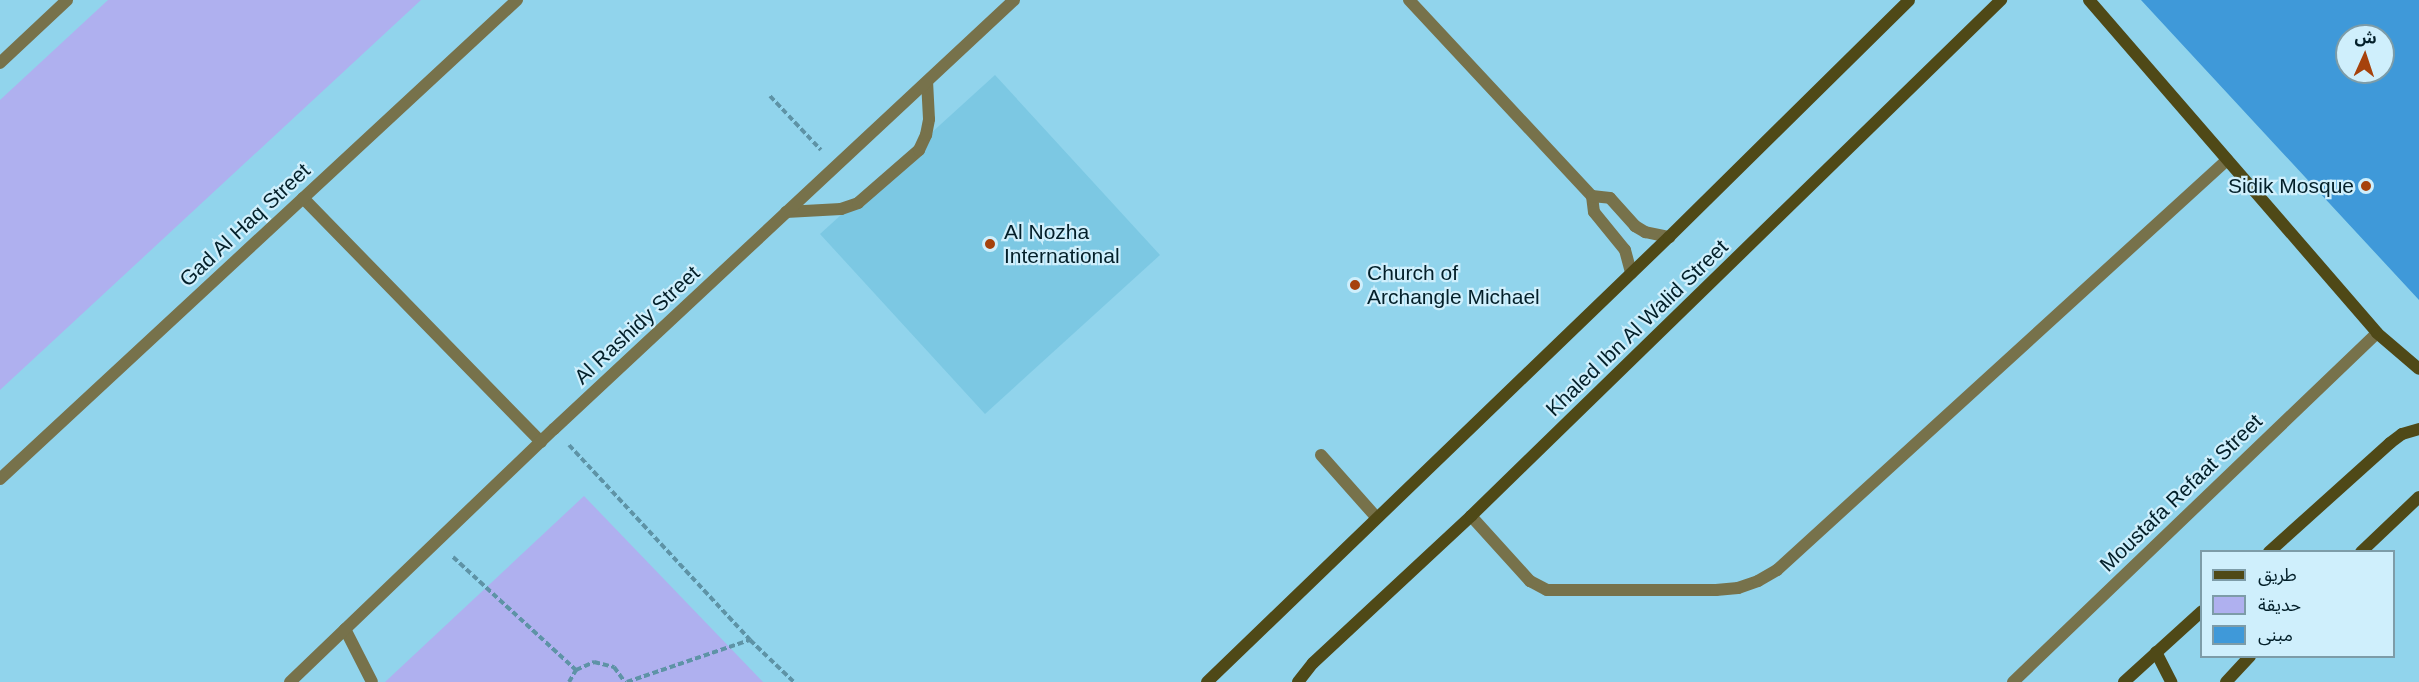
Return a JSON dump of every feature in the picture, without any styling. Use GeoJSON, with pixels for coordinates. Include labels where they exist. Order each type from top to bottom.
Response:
{"type":"FeatureCollection","features":[{"type":"Feature","properties":{"kind":"street"},"geometry":{"type":"LineString","coordinates":[[0,63],[67,0]]}},
{"type":"Feature","properties":{"kind":"street","name":"Gad Al Haq Street"},"geometry":{"type":"LineString","coordinates":[[0,479],[517,0]]}},
{"type":"Feature","properties":{"kind":"street","name":"Al Rashidy Street"},"geometry":{"type":"LineString","coordinates":[[290,682],[554,429],[1014,0]]}},
{"type":"Feature","properties":{"kind":"street"},"geometry":{"type":"LineString","coordinates":[[1409,0],[1592,196],[1594,212],[1625,250],[1631,273]]}},
{"type":"Feature","properties":{"kind":"street","name":"Khaled Ibn Al Walid Street"},"geometry":{"type":"LineString","coordinates":[[1207,682],[1669,237],[1909,0]]}},
{"type":"Feature","properties":{"kind":"street","name":"Khaled Ibn Al Walid Street"},"geometry":{"type":"LineString","coordinates":[[1298,682],[1313,663],[1471,516],[2001,0]]}},
{"type":"Feature","properties":{"kind":"street"},"geometry":{"type":"LineString","coordinates":[[2089,0],[2377,333],[2419,369]]}},
{"type":"Feature","properties":{"kind":"street"},"geometry":{"type":"LineString","coordinates":[[786,212],[841,209],[858,203],[919,150],[926,135],[928,119],[927,82]]}},
{"type":"Feature","properties":{"kind":"street"},"geometry":{"type":"LineString","coordinates":[[1471,516],[1530,581],[1547,590],[1716,590],[1738,588],[1758,581],[1777,570],[2227,160]]}},
{"type":"Feature","properties":{"kind":"street"},"geometry":{"type":"LineString","coordinates":[[1592,196],[1610,198],[1635,226],[1645,232],[1669,237]]}},
{"type":"Feature","properties":{"kind":"street"},"geometry":{"type":"LineString","coordinates":[[303,198],[541,442]]}},
{"type":"Feature","properties":{"kind":"street","name":"Moustafa Refaat Street"},"geometry":{"type":"LineString","coordinates":[[2013,682],[2377,333]]}},
{"type":"Feature","properties":{"kind":"street"},"geometry":{"type":"LineString","coordinates":[[2271,550],[2390,443],[2402,434],[2419,429]]}},
{"type":"Feature","properties":{"kind":"street"},"geometry":{"type":"LineString","coordinates":[[1321,455],[1377,518]]}},
{"type":"Feature","properties":{"kind":"street"},"geometry":{"type":"LineString","coordinates":[[2363,550],[2419,497]]}},
{"type":"Feature","properties":{"kind":"street"},"geometry":{"type":"LineString","coordinates":[[2124,682],[2200,613]]}},
{"type":"Feature","properties":{"kind":"street"},"geometry":{"type":"LineString","coordinates":[[345,629],[372,682]]}},
{"type":"Feature","properties":{"kind":"street"},"geometry":{"type":"LineString","coordinates":[[2156,652],[2171,682]]}},
{"type":"Feature","properties":{"kind":"street"},"geometry":{"type":"LineString","coordinates":[[2226,682],[2249,658]]}},
{"type":"Feature","properties":{"kind":"path"},"geometry":{"type":"LineString","coordinates":[[770,96],[836,166]]}},
{"type":"Feature","properties":{"kind":"path"},"geometry":{"type":"LineString","coordinates":[[554,429],[750,640],[794,682]]}},
{"type":"Feature","properties":{"kind":"path"},"geometry":{"type":"LineString","coordinates":[[437,542],[576,670]]}},
{"type":"Feature","properties":{"kind":"path"},"geometry":{"type":"LineString","coordinates":[[569,682],[576,670],[584,664],[604,663],[621,673],[626,682],[750,640]]}},
{"type":"Feature","properties":{"kind":"shaded area","name":"Al Nozha International"},"geometry":{"type":"Polygon","coordinates":[[[995,75],[1160,255],[985,414],[820,234],[995,75]]]}},
{"type":"Feature","properties":{"kind":"green space"},"geometry":{"type":"Polygon","coordinates":[[[108,0],[421,0],[0,390],[0,100],[108,0]]]}},
{"type":"Feature","properties":{"kind":"green space"},"geometry":{"type":"Polygon","coordinates":[[[584,496],[763,682],[385,682],[584,496]]]}},
{"type":"Feature","properties":{"kind":"building","name":"Sidik Mosque"},"geometry":{"type":"Polygon","coordinates":[[[2141,0],[2419,0],[2419,300],[2141,0]]]}},
{"type":"Feature","properties":{"kind":"place","name":"Sidik Mosque"},"geometry":{"type":"Point","coordinates":[2366,186]}},
{"type":"Feature","properties":{"kind":"place","name":"Al Nozha International"},"geometry":{"type":"Point","coordinates":[990,244]}},
{"type":"Feature","properties":{"kind":"place","name":"Church of Archangle Michael"},"geometry":{"type":"Point","coordinates":[1355,285]}}]}
